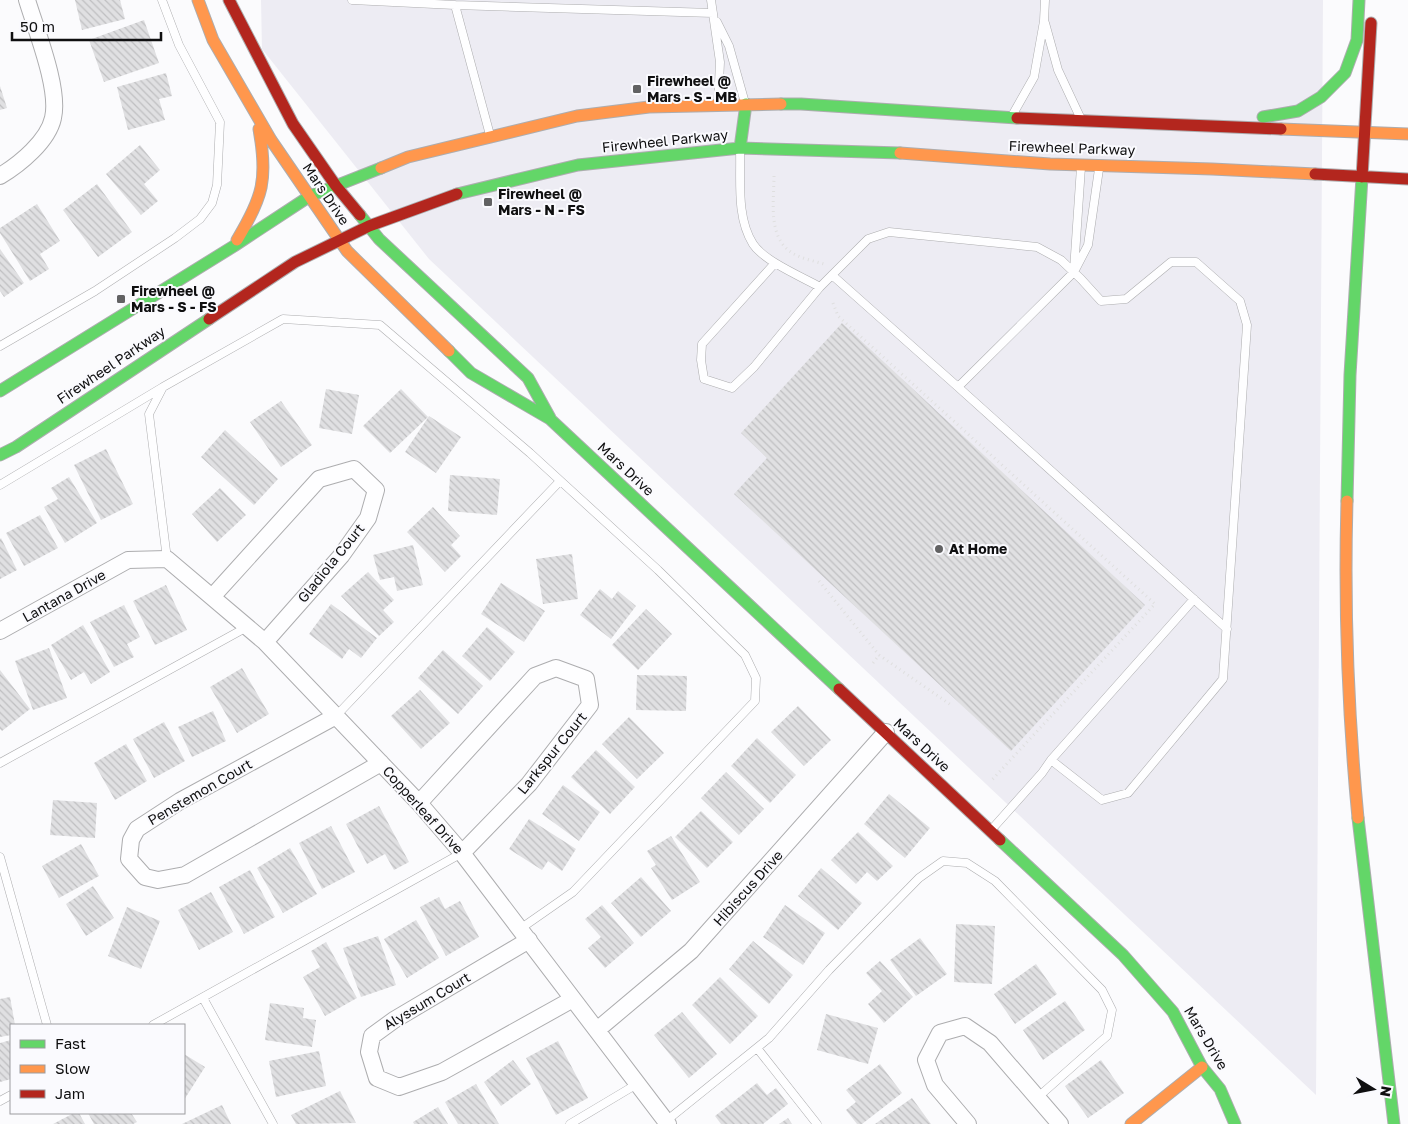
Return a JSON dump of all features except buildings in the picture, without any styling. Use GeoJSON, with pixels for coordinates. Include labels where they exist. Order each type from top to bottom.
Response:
{"type":"FeatureCollection","features":[{"type":"Feature","properties":{"kind":"main road","name":"Mars Drive"},"geometry":{"type":"LineString","coordinates":[[198,0],[213,40],[271,140],[346,251],[470,373],[550,419],[1123,955],[1173,1012],[1202,1066],[1220,1088],[1235,1124]]}},
{"type":"Feature","properties":{"kind":"main road","name":"Mars Drive"},"geometry":{"type":"LineString","coordinates":[[229,0],[293,124],[336,186],[379,239],[528,378],[550,419]]}},
{"type":"Feature","properties":{"kind":"main road"},"geometry":{"type":"LineString","coordinates":[[1224,126],[1246,118],[1274,116],[1298,111],[1321,97],[1345,72],[1351,58],[1357,40],[1359,0]]}},
{"type":"Feature","properties":{"kind":"main road"},"geometry":{"type":"LineString","coordinates":[[1371,9],[1350,375],[1345,587],[1350,742],[1361,851],[1394,1124]]}},
{"type":"Feature","properties":{"kind":"main road"},"geometry":{"type":"LineString","coordinates":[[740,148],[746,104]]}},
{"type":"Feature","properties":{"kind":"main road","name":"Firewheel Parkway"},"geometry":{"type":"LineString","coordinates":[[0,391],[234,246],[310,196],[408,157],[577,116],[648,107],[801,104],[1082,121],[1408,134]]}},
{"type":"Feature","properties":{"kind":"main road"},"geometry":{"type":"LineString","coordinates":[[234,246],[259,202],[264,187],[265,154],[256,113]]}},
{"type":"Feature","properties":{"kind":"main road","name":"Firewheel Parkway"},"geometry":{"type":"LineString","coordinates":[[0,455],[16,447],[294,262],[369,226],[413,209],[471,190],[578,165],[740,148],[799,148],[912,153],[1050,164],[1100,164],[1408,179]]}},
{"type":"Feature","properties":{"kind":"main road"},"geometry":{"type":"LineString","coordinates":[[1131,1124],[1202,1066]]}},
{"type":"Feature","properties":{"kind":"street"},"geometry":{"type":"LineString","coordinates":[[0,176],[18,166],[47,133],[53,118],[54,90],[27,0]]}},
{"type":"Feature","properties":{"kind":"street","name":"Gladiola Court"},"geometry":{"type":"LineString","coordinates":[[212,597],[319,479],[354,469],[376,490],[368,518],[341,556],[265,642]]}},
{"type":"Feature","properties":{"kind":"street","name":"Lantana Drive"},"geometry":{"type":"LineString","coordinates":[[0,631],[128,560],[167,559]]}},
{"type":"Feature","properties":{"kind":"street","name":"Copperleaf Drive"},"geometry":{"type":"LineString","coordinates":[[167,559],[265,642],[419,803],[462,853],[667,1123]]}},
{"type":"Feature","properties":{"kind":"street","name":"Larkspur Court"},"geometry":{"type":"LineString","coordinates":[[419,803],[535,676],[556,668],[586,679],[590,705],[529,784],[462,853]]}},
{"type":"Feature","properties":{"kind":"street","name":"Penstemon Court"},"geometry":{"type":"LineString","coordinates":[[336,716],[180,801],[137,828],[131,840],[130,859],[145,877],[158,880],[185,875],[381,763]]}},
{"type":"Feature","properties":{"kind":"street","name":"Hibiscus Drive"},"geometry":{"type":"LineString","coordinates":[[597,1030],[691,951],[886,732]]}},
{"type":"Feature","properties":{"kind":"street","name":"Alyssum Court"},"geometry":{"type":"LineString","coordinates":[[524,935],[372,1036],[369,1052],[377,1078],[399,1087],[442,1072],[573,999]]}},
{"type":"Feature","properties":{"kind":"street"},"geometry":{"type":"LineString","coordinates":[[968,1124],[935,1085],[926,1060],[940,1033],[965,1026],[990,1044],[1060,1124]]}},
{"type":"Feature","properties":{"kind":"lane"},"geometry":{"type":"LineString","coordinates":[[0,346],[95,291],[175,238],[200,218],[212,202],[217,185],[220,122],[179,45],[162,0]]}},
{"type":"Feature","properties":{"kind":"lane"},"geometry":{"type":"LineString","coordinates":[[352,0],[455,6],[713,14]]}},
{"type":"Feature","properties":{"kind":"lane"},"geometry":{"type":"LineString","coordinates":[[711,0],[720,62],[718,105]]}},
{"type":"Feature","properties":{"kind":"lane"},"geometry":{"type":"LineString","coordinates":[[1012,117],[1034,77],[1044,21],[1045,0]]}},
{"type":"Feature","properties":{"kind":"lane"},"geometry":{"type":"LineString","coordinates":[[455,6],[490,137]]}},
{"type":"Feature","properties":{"kind":"lane"},"geometry":{"type":"LineString","coordinates":[[713,14],[729,46],[746,104]]}},
{"type":"Feature","properties":{"kind":"lane"},"geometry":{"type":"LineString","coordinates":[[1044,21],[1058,70],[1082,121]]}},
{"type":"Feature","properties":{"kind":"lane"},"geometry":{"type":"LineString","coordinates":[[740,148],[741,206],[744,224],[753,245],[775,263],[820,287]]}},
{"type":"Feature","properties":{"kind":"lane"},"geometry":{"type":"LineString","coordinates":[[1074,272],[1081,164]]}},
{"type":"Feature","properties":{"kind":"lane"},"geometry":{"type":"LineString","coordinates":[[958,387],[1074,272],[1088,245],[1100,164]]}},
{"type":"Feature","properties":{"kind":"lane"},"geometry":{"type":"LineString","coordinates":[[775,263],[702,344],[701,360],[704,379],[732,388],[754,367],[820,287],[868,239],[889,232],[1037,247],[1061,260],[1100,301],[1126,299],[1171,262],[1196,262],[1240,301],[1248,325],[1223,679],[1128,793],[1102,800],[1051,760]]}},
{"type":"Feature","properties":{"kind":"lane"},"geometry":{"type":"LineString","coordinates":[[832,275],[1227,628]]}},
{"type":"Feature","properties":{"kind":"lane"},"geometry":{"type":"LineString","coordinates":[[0,485],[163,387],[283,319],[380,325],[530,453],[658,570],[745,655],[756,678],[755,701],[573,892],[524,935]]}},
{"type":"Feature","properties":{"kind":"lane"},"geometry":{"type":"LineString","coordinates":[[163,387],[149,414],[167,559]]}},
{"type":"Feature","properties":{"kind":"lane"},"geometry":{"type":"LineString","coordinates":[[336,716],[560,481]]}},
{"type":"Feature","properties":{"kind":"lane"},"geometry":{"type":"LineString","coordinates":[[991,831],[1042,773],[1051,760],[1194,600]]}},
{"type":"Feature","properties":{"kind":"lane"},"geometry":{"type":"LineString","coordinates":[[0,762],[247,627]]}},
{"type":"Feature","properties":{"kind":"lane"},"geometry":{"type":"LineString","coordinates":[[155,1024],[462,853]]}},
{"type":"Feature","properties":{"kind":"lane"},"geometry":{"type":"LineString","coordinates":[[0,857],[47,1024]]}},
{"type":"Feature","properties":{"kind":"lane"},"geometry":{"type":"LineString","coordinates":[[667,1123],[769,1038],[829,970],[919,878],[943,861],[967,864],[995,880],[1102,990],[1112,1010],[1107,1036],[1037,1098]]}},
{"type":"Feature","properties":{"kind":"lane"},"geometry":{"type":"LineString","coordinates":[[203,998],[273,1124]]}},
{"type":"Feature","properties":{"kind":"lane"},"geometry":{"type":"LineString","coordinates":[[757,1048],[817,1124]]}},
{"type":"Feature","properties":{"kind":"lane"},"geometry":{"type":"LineString","coordinates":[[570,1124],[637,1084]]}},
{"type":"Feature","properties":{"kind":"path"},"geometry":{"type":"LineString","coordinates":[[774,176],[773,221],[780,240],[794,255],[825,265]]}},
{"type":"Feature","properties":{"kind":"path"},"geometry":{"type":"LineString","coordinates":[[833,303],[838,316],[1155,604],[990,782]]}},
{"type":"Feature","properties":{"kind":"path"},"geometry":{"type":"LineString","coordinates":[[818,581],[878,656],[950,705]]}},
{"type":"Feature","properties":{"kind":"path"},"geometry":{"type":"LineString","coordinates":[[873,663],[878,656]]}},
{"type":"Feature","properties":{"kind":"shaded area"},"geometry":{"type":"Polygon","coordinates":[[[261,0],[1323,0],[1316,1095],[429,259],[262,49],[261,0]]]}},
{"type":"Feature","properties":{"kind":"traffic: fast"},"geometry":{"type":"LineString","coordinates":[[1263,117],[1298,111],[1321,97],[1345,73],[1357,40],[1359,0]]}},
{"type":"Feature","properties":{"kind":"traffic: fast"},"geometry":{"type":"LineString","coordinates":[[740,148],[746,104]]}},
{"type":"Feature","properties":{"kind":"traffic: fast"},"geometry":{"type":"LineString","coordinates":[[781,104],[1017,118]]}},
{"type":"Feature","properties":{"kind":"traffic: fast"},"geometry":{"type":"LineString","coordinates":[[457,194],[578,165],[740,148],[900,153]]}},
{"type":"Feature","properties":{"kind":"traffic: fast"},"geometry":{"type":"LineString","coordinates":[[0,391],[234,246],[310,196],[381,168]]}},
{"type":"Feature","properties":{"kind":"traffic: fast"},"geometry":{"type":"LineString","coordinates":[[1347,501],[1350,375],[1362,177]]}},
{"type":"Feature","properties":{"kind":"traffic: fast"},"geometry":{"type":"LineString","coordinates":[[360,215],[379,239],[528,378],[550,418]]}},
{"type":"Feature","properties":{"kind":"traffic: fast"},"geometry":{"type":"LineString","coordinates":[[0,455],[16,447],[209,319]]}},
{"type":"Feature","properties":{"kind":"traffic: fast"},"geometry":{"type":"LineString","coordinates":[[449,351],[471,373],[550,419],[839,689]]}},
{"type":"Feature","properties":{"kind":"traffic: fast"},"geometry":{"type":"LineString","coordinates":[[1358,818],[1394,1124]]}},
{"type":"Feature","properties":{"kind":"traffic: fast"},"geometry":{"type":"LineString","coordinates":[[1000,840],[1123,955],[1173,1012],[1202,1067],[1220,1089],[1235,1124]]}},
{"type":"Feature","properties":{"kind":"traffic: slow"},"geometry":{"type":"LineString","coordinates":[[198,0],[213,40],[271,140],[347,251],[449,351]]}},
{"type":"Feature","properties":{"kind":"traffic: slow"},"geometry":{"type":"LineString","coordinates":[[381,168],[408,157],[577,116],[649,107],[781,104]]}},
{"type":"Feature","properties":{"kind":"traffic: slow"},"geometry":{"type":"LineString","coordinates":[[237,240],[253,212],[261,187],[263,161],[259,129]]}},
{"type":"Feature","properties":{"kind":"traffic: slow"},"geometry":{"type":"LineString","coordinates":[[1281,129],[1408,134]]}},
{"type":"Feature","properties":{"kind":"traffic: slow"},"geometry":{"type":"LineString","coordinates":[[900,153],[1050,164],[1315,174]]}},
{"type":"Feature","properties":{"kind":"traffic: slow"},"geometry":{"type":"LineString","coordinates":[[1347,501],[1348,660],[1358,818]]}},
{"type":"Feature","properties":{"kind":"traffic: slow"},"geometry":{"type":"LineString","coordinates":[[1131,1124],[1202,1067]]}},
{"type":"Feature","properties":{"kind":"traffic: jam"},"geometry":{"type":"LineString","coordinates":[[229,0],[293,124],[336,186],[360,215]]}},
{"type":"Feature","properties":{"kind":"traffic: jam"},"geometry":{"type":"LineString","coordinates":[[1362,177],[1371,23]]}},
{"type":"Feature","properties":{"kind":"traffic: jam"},"geometry":{"type":"LineString","coordinates":[[1017,118],[1281,129]]}},
{"type":"Feature","properties":{"kind":"traffic: jam"},"geometry":{"type":"LineString","coordinates":[[1315,174],[1408,179]]}},
{"type":"Feature","properties":{"kind":"traffic: jam"},"geometry":{"type":"LineString","coordinates":[[209,319],[295,262],[369,226],[457,194]]}},
{"type":"Feature","properties":{"kind":"traffic: jam"},"geometry":{"type":"LineString","coordinates":[[839,689],[1000,840]]}},
{"type":"Feature","properties":{"kind":"place","name":"Firewheel @ Mars - S - MB"},"geometry":{"type":"Point","coordinates":[637,89]}},
{"type":"Feature","properties":{"kind":"place","name":"Firewheel @ Mars - N - FS"},"geometry":{"type":"Point","coordinates":[488,202]}},
{"type":"Feature","properties":{"kind":"place","name":"Firewheel @ Mars - S - FS"},"geometry":{"type":"Point","coordinates":[121,299]}},
{"type":"Feature","properties":{"kind":"place","name":"At Home"},"geometry":{"type":"Point","coordinates":[939,549]}}]}
